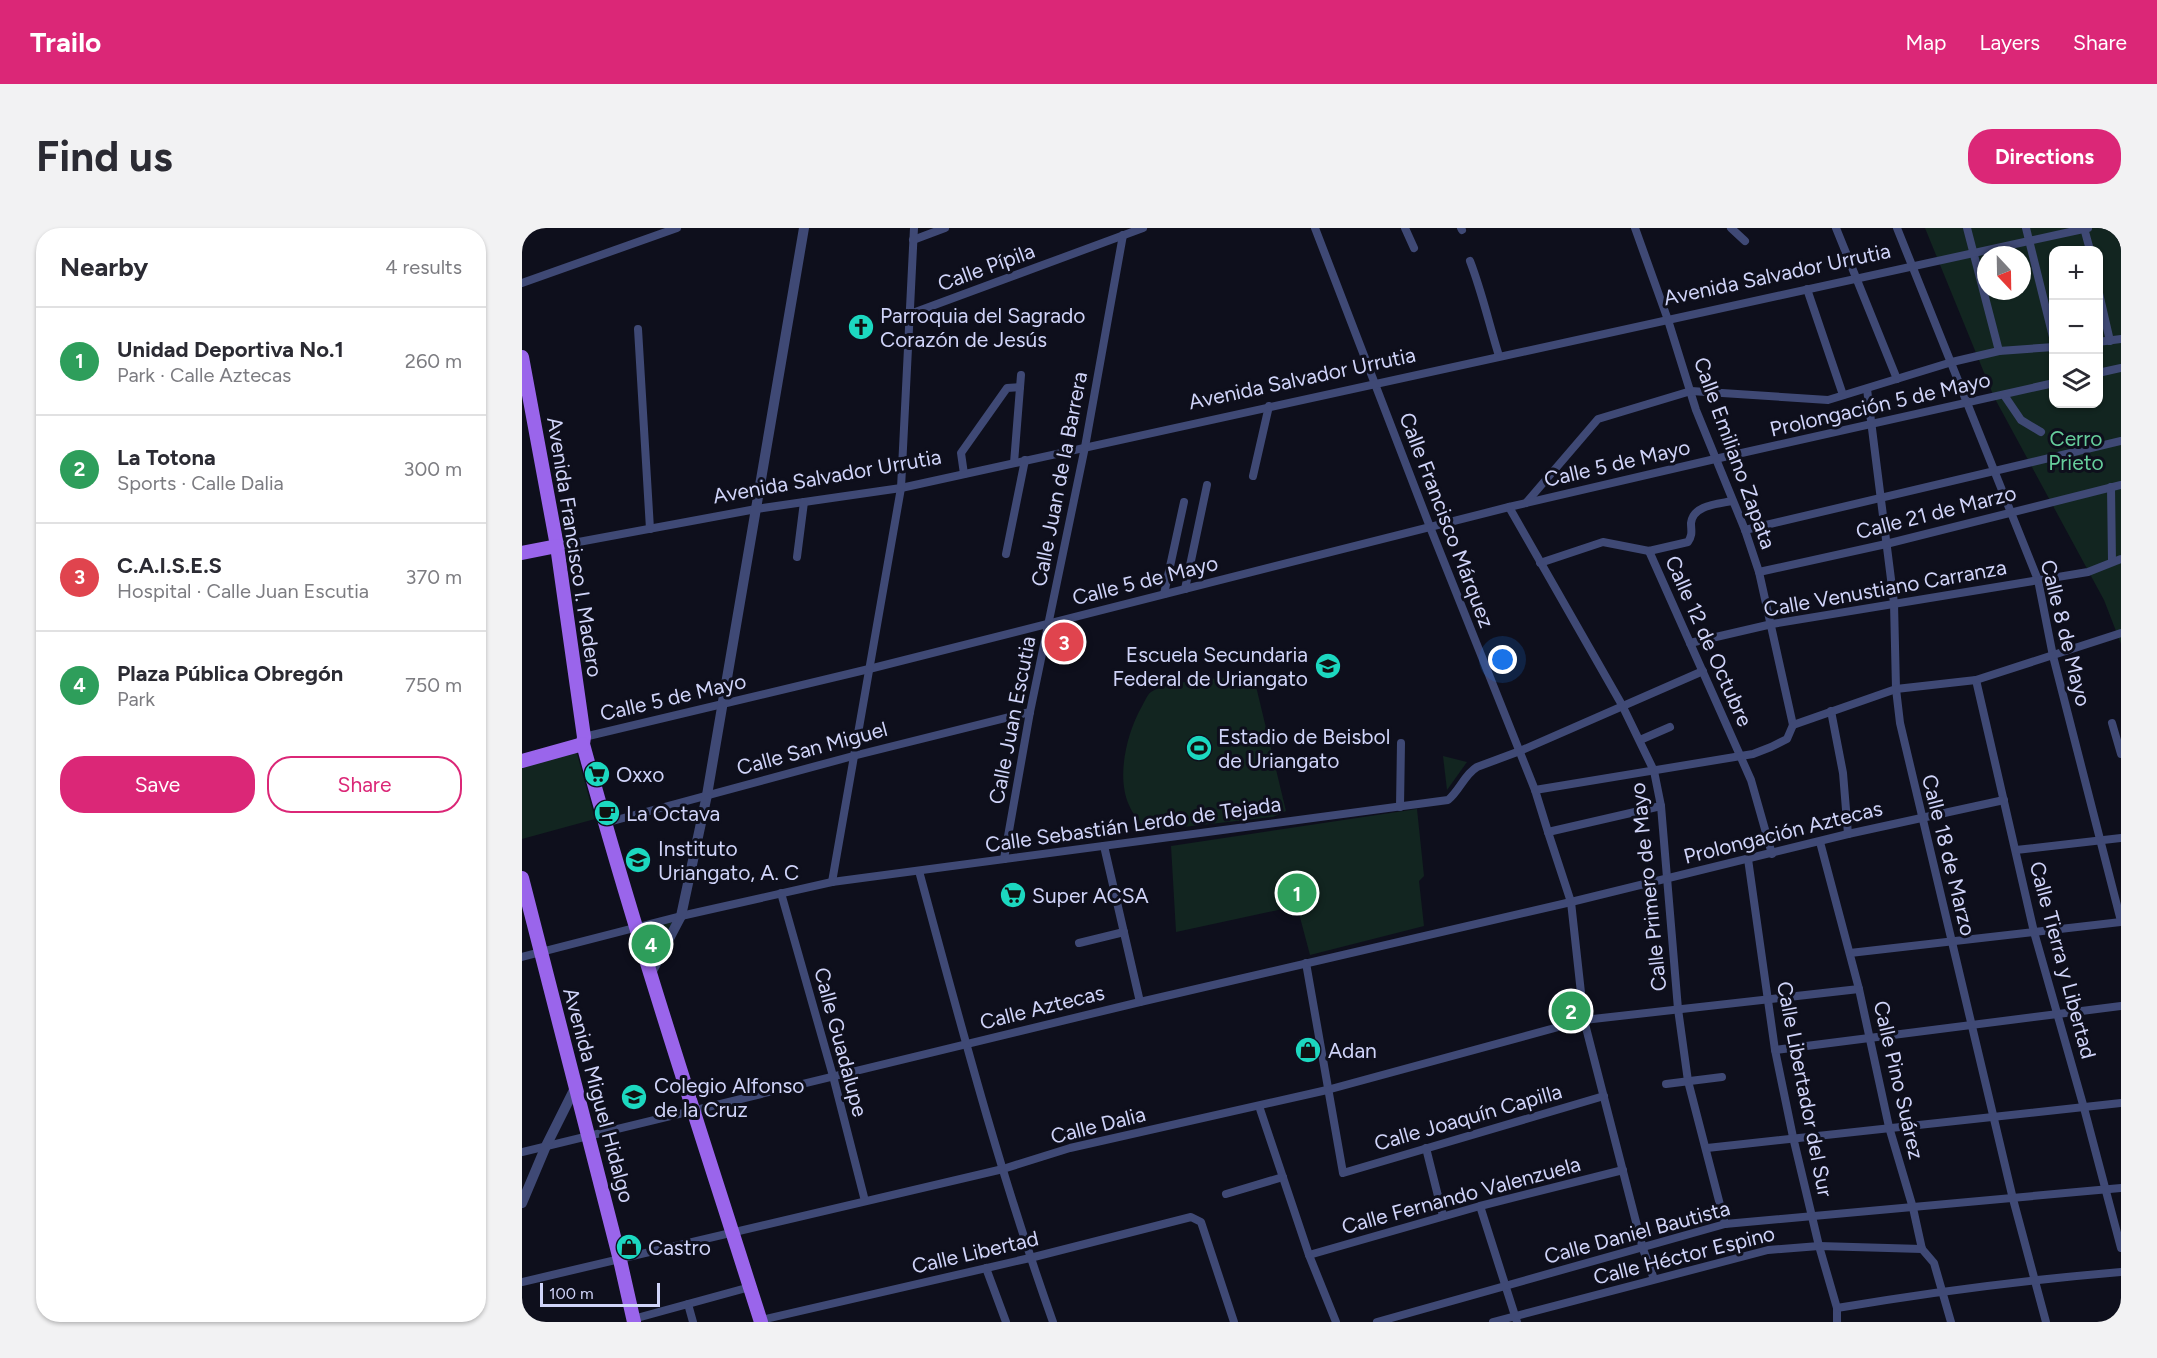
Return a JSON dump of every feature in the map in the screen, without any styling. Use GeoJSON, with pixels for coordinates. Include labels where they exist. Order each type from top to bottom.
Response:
{"type":"FeatureCollection","features":[{"type":"Feature","properties":{"kind":"main road","name":"Avenida Francisco I. Madero"},"geometry":{"type":"LineString","coordinates":[[522,357],[557,546],[583,740],[605,823],[761,1321]]}},
{"type":"Feature","properties":{"kind":"main road","name":"Avenida Salvador Urrutia"},"geometry":{"type":"LineString","coordinates":[[522,553],[557,546]]}},
{"type":"Feature","properties":{"kind":"main road"},"geometry":{"type":"LineString","coordinates":[[522,761],[583,740]]}},
{"type":"Feature","properties":{"kind":"main road","name":"Avenida Miguel Hidalgo"},"geometry":{"type":"LineString","coordinates":[[522,878],[634,1320]]}},
{"type":"Feature","properties":{"kind":"street"},"geometry":{"type":"LineString","coordinates":[[522,283],[677,228]]}},
{"type":"Feature","properties":{"kind":"street"},"geometry":{"type":"LineString","coordinates":[[651,973],[681,916],[707,795],[804,228]]}},
{"type":"Feature","properties":{"kind":"street"},"geometry":{"type":"LineString","coordinates":[[832,882],[901,488],[914,228]]}},
{"type":"Feature","properties":{"kind":"street"},"geometry":{"type":"LineString","coordinates":[[914,240],[945,228]]}},
{"type":"Feature","properties":{"kind":"street","name":"Calle Pípila"},"geometry":{"type":"LineString","coordinates":[[910,314],[1143,228]]}},
{"type":"Feature","properties":{"kind":"street","name":"Calle Francisco Márquez"},"geometry":{"type":"LineString","coordinates":[[1315,228],[1430,527],[1535,790],[1571,902],[1584,1020],[1643,1249],[1654,1279]]}},
{"type":"Feature","properties":{"kind":"street"},"geometry":{"type":"LineString","coordinates":[[1405,228],[1414,248]]}},
{"type":"Feature","properties":{"kind":"street","name":"Calle Emiliano Zapata"},"geometry":{"type":"LineString","coordinates":[[1635,228],[1668,320],[1696,410],[1745,530],[1759,572],[1793,725]]}},
{"type":"Feature","properties":{"kind":"street"},"geometry":{"type":"LineString","coordinates":[[1731,228],[1744,241]]}},
{"type":"Feature","properties":{"kind":"street"},"geometry":{"type":"LineString","coordinates":[[1836,228],[1898,379]]}},
{"type":"Feature","properties":{"kind":"street","name":"Calle 8 de Mayo"},"geometry":{"type":"LineString","coordinates":[[1897,228],[2038,580],[2053,656],[2121,921]]}},
{"type":"Feature","properties":{"kind":"street"},"geometry":{"type":"LineString","coordinates":[[1967,228],[1999,351]]}},
{"type":"Feature","properties":{"kind":"street"},"geometry":{"type":"LineString","coordinates":[[2026,228],[2049,321]]}},
{"type":"Feature","properties":{"kind":"street"},"geometry":{"type":"LineString","coordinates":[[2086,228],[2089,246]]}},
{"type":"Feature","properties":{"kind":"street","name":"Avenida Salvador Urrutia"},"geometry":{"type":"LineString","coordinates":[[557,546],[756,509],[901,488],[2086,228]]}},
{"type":"Feature","properties":{"kind":"street","name":"Calle Juan de la Barrera"},"geometry":{"type":"LineString","coordinates":[[1049,623],[1123,235]]}},
{"type":"Feature","properties":{"kind":"street"},"geometry":{"type":"LineString","coordinates":[[1470,261],[1482,294],[1499,356]]}},
{"type":"Feature","properties":{"kind":"street"},"geometry":{"type":"LineString","coordinates":[[1807,289],[1844,395]]}},
{"type":"Feature","properties":{"kind":"street"},"geometry":{"type":"LineString","coordinates":[[2101,300],[2110,341]]}},
{"type":"Feature","properties":{"kind":"street"},"geometry":{"type":"LineString","coordinates":[[638,330],[650,529]]}},
{"type":"Feature","properties":{"kind":"street"},"geometry":{"type":"LineString","coordinates":[[2103,342],[2121,339]]}},
{"type":"Feature","properties":{"kind":"street"},"geometry":{"type":"LineString","coordinates":[[1526,503],[1598,419],[1691,391],[1828,400],[1952,362],[1999,351],[2049,347]]}},
{"type":"Feature","properties":{"kind":"street"},"geometry":{"type":"LineString","coordinates":[[2103,372],[2121,368]]}},
{"type":"Feature","properties":{"kind":"street"},"geometry":{"type":"LineString","coordinates":[[1014,463],[1021,375]]}},
{"type":"Feature","properties":{"kind":"street","name":"Prolongación 5 de Mayo"},"geometry":{"type":"LineString","coordinates":[[1715,459],[2049,384]]}},
{"type":"Feature","properties":{"kind":"street"},"geometry":{"type":"LineString","coordinates":[[964,474],[961,453],[1007,388],[1020,387]]}},
{"type":"Feature","properties":{"kind":"street","name":"Calle 18 de Marzo"},"geometry":{"type":"LineString","coordinates":[[1867,389],[1894,603],[1896,689],[1903,742],[1953,942],[2013,1199],[2046,1322]]}},
{"type":"Feature","properties":{"kind":"street"},"geometry":{"type":"LineString","coordinates":[[2004,394],[2021,420],[2041,432]]}},
{"type":"Feature","properties":{"kind":"street"},"geometry":{"type":"LineString","coordinates":[[1253,476],[1269,406]]}},
{"type":"Feature","properties":{"kind":"street"},"geometry":{"type":"LineString","coordinates":[[1745,530],[2121,441]]}},
{"type":"Feature","properties":{"kind":"street","name":"Calle 5 de Mayo"},"geometry":{"type":"LineString","coordinates":[[583,740],[1509,507],[1715,459]]}},
{"type":"Feature","properties":{"kind":"street"},"geometry":{"type":"LineString","coordinates":[[1006,554],[1025,460]]}},
{"type":"Feature","properties":{"kind":"street"},"geometry":{"type":"LineString","coordinates":[[1185,589],[1207,485]]}},
{"type":"Feature","properties":{"kind":"street","name":"Calle 21 de Marzo"},"geometry":{"type":"LineString","coordinates":[[1759,572],[1886,544],[2121,485]]}},
{"type":"Feature","properties":{"kind":"street"},"geometry":{"type":"LineString","coordinates":[[2111,487],[2116,560]]}},
{"type":"Feature","properties":{"kind":"street"},"geometry":{"type":"LineString","coordinates":[[1649,551],[1688,542],[1692,535],[1691,520],[1696,512],[1732,501]]}},
{"type":"Feature","properties":{"kind":"street"},"geometry":{"type":"LineString","coordinates":[[797,557],[804,502]]}},
{"type":"Feature","properties":{"kind":"street"},"geometry":{"type":"LineString","coordinates":[[1164,594],[1184,502]]}},
{"type":"Feature","properties":{"kind":"street","name":"Calle Primero de Mayo"},"geometry":{"type":"LineString","coordinates":[[1509,507],[1622,705],[1654,771],[1661,806],[1678,1009],[1688,1081],[1725,1224]]}},
{"type":"Feature","properties":{"kind":"street","name":"Calle 12 de Octubre"},"geometry":{"type":"LineString","coordinates":[[1540,563],[1603,542],[1649,551],[1751,780],[1772,854]]}},
{"type":"Feature","properties":{"kind":"street","name":"Calle Venustiano Carranza"},"geometry":{"type":"LineString","coordinates":[[1690,643],[1772,624],[2088,572],[2116,560]]}},
{"type":"Feature","properties":{"kind":"street","name":"Calle Juan Escutia"},"geometry":{"type":"LineString","coordinates":[[1004,859],[1030,712],[1049,623]]}},
{"type":"Feature","properties":{"kind":"street"},"geometry":{"type":"LineString","coordinates":[[1535,790],[1740,756],[1771,747],[1787,739],[1793,725],[1896,689],[1976,680],[2121,633]]}},
{"type":"Feature","properties":{"kind":"street","name":"Calle Sebastián Lerdo de Tejada"},"geometry":{"type":"LineString","coordinates":[[522,957],[681,916],[832,882],[1448,800],[1455,795],[1471,771],[1703,670]]}},
{"type":"Feature","properties":{"kind":"street","name":"Calle Tierra y Libertad"},"geometry":{"type":"LineString","coordinates":[[1976,680],[2034,932],[2121,1248]]}},
{"type":"Feature","properties":{"kind":"street"},"geometry":{"type":"LineString","coordinates":[[1831,711],[1843,773],[1848,834]]}},
{"type":"Feature","properties":{"kind":"street","name":"Calle San Miguel"},"geometry":{"type":"LineString","coordinates":[[605,823],[853,756],[1030,712]]}},
{"type":"Feature","properties":{"kind":"street"},"geometry":{"type":"LineString","coordinates":[[2112,723],[2121,754]]}},
{"type":"Feature","properties":{"kind":"street"},"geometry":{"type":"LineString","coordinates":[[1640,740],[1670,727]]}},
{"type":"Feature","properties":{"kind":"street"},"geometry":{"type":"LineString","coordinates":[[1400,807],[1401,743]]}},
{"type":"Feature","properties":{"kind":"street","name":"Prolongación Aztecas"},"geometry":{"type":"LineString","coordinates":[[1571,902],[1848,834],[2004,800]]}},
{"type":"Feature","properties":{"kind":"street"},"geometry":{"type":"LineString","coordinates":[[1548,832],[1661,806]]}},
{"type":"Feature","properties":{"kind":"street"},"geometry":{"type":"LineString","coordinates":[[2016,850],[2121,838]]}},
{"type":"Feature","properties":{"kind":"street","name":"Calle Pino Suárez"},"geometry":{"type":"LineString","coordinates":[[1820,842],[1850,953],[1890,1127],[1922,1249],[1934,1263],[1951,1322]]}},
{"type":"Feature","properties":{"kind":"street"},"geometry":{"type":"LineString","coordinates":[[1104,846],[1140,1002]]}},
{"type":"Feature","properties":{"kind":"street","name":"Calle Libertador del Sur"},"geometry":{"type":"LineString","coordinates":[[1748,859],[1775,1050],[1818,1246],[1837,1308],[1837,1322]]}},
{"type":"Feature","properties":{"kind":"street"},"geometry":{"type":"LineString","coordinates":[[919,871],[1003,1169],[1030,1258],[1053,1322]]}},
{"type":"Feature","properties":{"kind":"street","name":"Calle Guadalupe"},"geometry":{"type":"LineString","coordinates":[[781,893],[833,1076],[865,1201]]}},
{"type":"Feature","properties":{"kind":"street","name":"Calle Aztecas"},"geometry":{"type":"LineString","coordinates":[[522,1152],[1140,1002],[1571,902]]}},
{"type":"Feature","properties":{"kind":"street"},"geometry":{"type":"LineString","coordinates":[[1850,953],[2121,921]]}},
{"type":"Feature","properties":{"kind":"street"},"geometry":{"type":"LineString","coordinates":[[1079,943],[1124,932]]}},
{"type":"Feature","properties":{"kind":"street"},"geometry":{"type":"LineString","coordinates":[[1306,963],[1327,1090]]}},
{"type":"Feature","properties":{"kind":"street","name":"Calle Dalia"},"geometry":{"type":"LineString","coordinates":[[522,1282],[1003,1169],[1070,1148],[1327,1090],[1584,1020],[1859,989]]}},
{"type":"Feature","properties":{"kind":"street"},"geometry":{"type":"LineString","coordinates":[[1775,1050],[2121,1006]]}},
{"type":"Feature","properties":{"kind":"street"},"geometry":{"type":"LineString","coordinates":[[1666,1084],[1722,1077]]}},
{"type":"Feature","properties":{"kind":"street"},"geometry":{"type":"LineString","coordinates":[[522,1203],[546,1146],[575,1089]]}},
{"type":"Feature","properties":{"kind":"street","name":"Calle Joaquín Capilla"},"geometry":{"type":"LineString","coordinates":[[1327,1090],[1343,1173],[1604,1096]]}},
{"type":"Feature","properties":{"kind":"street"},"geometry":{"type":"LineString","coordinates":[[1707,1148],[2121,1103]]}},
{"type":"Feature","properties":{"kind":"street"},"geometry":{"type":"LineString","coordinates":[[1259,1106],[1309,1255],[1336,1322]]}},
{"type":"Feature","properties":{"kind":"street"},"geometry":{"type":"LineString","coordinates":[[1426,1148],[1443,1216]]}},
{"type":"Feature","properties":{"kind":"street","name":"Calle Fernando Valenzuela"},"geometry":{"type":"LineString","coordinates":[[1309,1255],[1443,1216],[1623,1170]]}},
{"type":"Feature","properties":{"kind":"street"},"geometry":{"type":"LineString","coordinates":[[1226,1194],[1283,1177]]}},
{"type":"Feature","properties":{"kind":"street","name":"Calle Daniel Bautista"},"geometry":{"type":"LineString","coordinates":[[1377,1322],[1643,1249],[1725,1224],[2121,1188]]}},
{"type":"Feature","properties":{"kind":"street"},"geometry":{"type":"LineString","coordinates":[[1480,1206],[1516,1319]]}},
{"type":"Feature","properties":{"kind":"street","name":"Calle Libertad"},"geometry":{"type":"LineString","coordinates":[[761,1321],[1030,1258],[1191,1217],[1201,1222],[1234,1322]]}},
{"type":"Feature","properties":{"kind":"street","name":"Calle Héctor Espino"},"geometry":{"type":"LineString","coordinates":[[1493,1322],[1516,1319],[1654,1279],[1768,1250],[1818,1246],[1922,1249]]}},
{"type":"Feature","properties":{"kind":"street"},"geometry":{"type":"LineString","coordinates":[[986,1268],[1006,1322]]}},
{"type":"Feature","properties":{"kind":"street"},"geometry":{"type":"LineString","coordinates":[[1837,1308],[1942,1290],[2033,1279],[2121,1272]]}},
{"type":"Feature","properties":{"kind":"street"},"geometry":{"type":"LineString","coordinates":[[634,1320],[750,1287]]}},
{"type":"Feature","properties":{"kind":"street"},"geometry":{"type":"LineString","coordinates":[[688,1304],[693,1322]]}},
{"type":"Feature","properties":{"kind":"green space","name":"Cerro Prieto"},"geometry":{"type":"Polygon","coordinates":[[[1925,228],[2121,228],[2121,644],[2104,600],[1994,397],[1925,228]]]}},
{"type":"Feature","properties":{"kind":"green space","name":"Estadio de Beisbol de Uriangato"},"geometry":{"type":"Polygon","coordinates":[[[1237,677],[1254,678],[1286,811],[1273,817],[1148,831],[1131,809],[1123,782],[1125,755],[1131,730],[1147,697],[1151,692],[1169,685],[1237,677]]]}},
{"type":"Feature","properties":{"kind":"green space"},"geometry":{"type":"Polygon","coordinates":[[[576,750],[595,819],[522,839],[522,765],[576,750]]]}},
{"type":"Feature","properties":{"kind":"green space"},"geometry":{"type":"Polygon","coordinates":[[[1443,756],[1467,762],[1447,790],[1443,756]]]}},
{"type":"Feature","properties":{"kind":"green space"},"geometry":{"type":"Polygon","coordinates":[[[1417,809],[1424,876],[1419,881],[1424,926],[1310,955],[1297,906],[1176,932],[1171,846],[1417,809]]]}},
{"type":"Feature","properties":{"kind":"green space"},"geometry":{"type":"Polygon","coordinates":[[[668,922],[673,923],[648,958],[641,930],[668,922]]]}},
{"type":"Feature","properties":{"kind":"place","name":"Parroquia del Sagrado Corazón de Jesús"},"geometry":{"type":"Point","coordinates":[861,327]}},
{"type":"Feature","properties":{"kind":"place","name":"C.A.I.S.E.S"},"geometry":{"type":"Point","coordinates":[1064,642]}},
{"type":"Feature","properties":{"kind":"place","name":"Escuela Secundaria Federal de Uriangato"},"geometry":{"type":"Point","coordinates":[1328,666]}},
{"type":"Feature","properties":{"kind":"place","name":"Estadio de Beisbol de Uriangato"},"geometry":{"type":"Point","coordinates":[1199,748]}},
{"type":"Feature","properties":{"kind":"place","name":"Oxxo"},"geometry":{"type":"Point","coordinates":[597,774]}},
{"type":"Feature","properties":{"kind":"place","name":"La Octava"},"geometry":{"type":"Point","coordinates":[607,813]}},
{"type":"Feature","properties":{"kind":"place","name":"Instituto Uriangato, A. C"},"geometry":{"type":"Point","coordinates":[638,860]}},
{"type":"Feature","properties":{"kind":"place","name":"Unidad Deportiva No.1"},"geometry":{"type":"Point","coordinates":[1297,893]}},
{"type":"Feature","properties":{"kind":"place","name":"Super ACSA"},"geometry":{"type":"Point","coordinates":[1013,895]}},
{"type":"Feature","properties":{"kind":"place","name":"Plaza Pública Obregón"},"geometry":{"type":"Point","coordinates":[651,944]}},
{"type":"Feature","properties":{"kind":"place","name":"La Totona"},"geometry":{"type":"Point","coordinates":[1571,1011]}},
{"type":"Feature","properties":{"kind":"place","name":"Adan"},"geometry":{"type":"Point","coordinates":[1308,1050]}},
{"type":"Feature","properties":{"kind":"place","name":"Colegio Alfonso de la Cruz"},"geometry":{"type":"Point","coordinates":[634,1097]}},
{"type":"Feature","properties":{"kind":"place","name":"Castro"},"geometry":{"type":"Point","coordinates":[629,1247]}}]}
